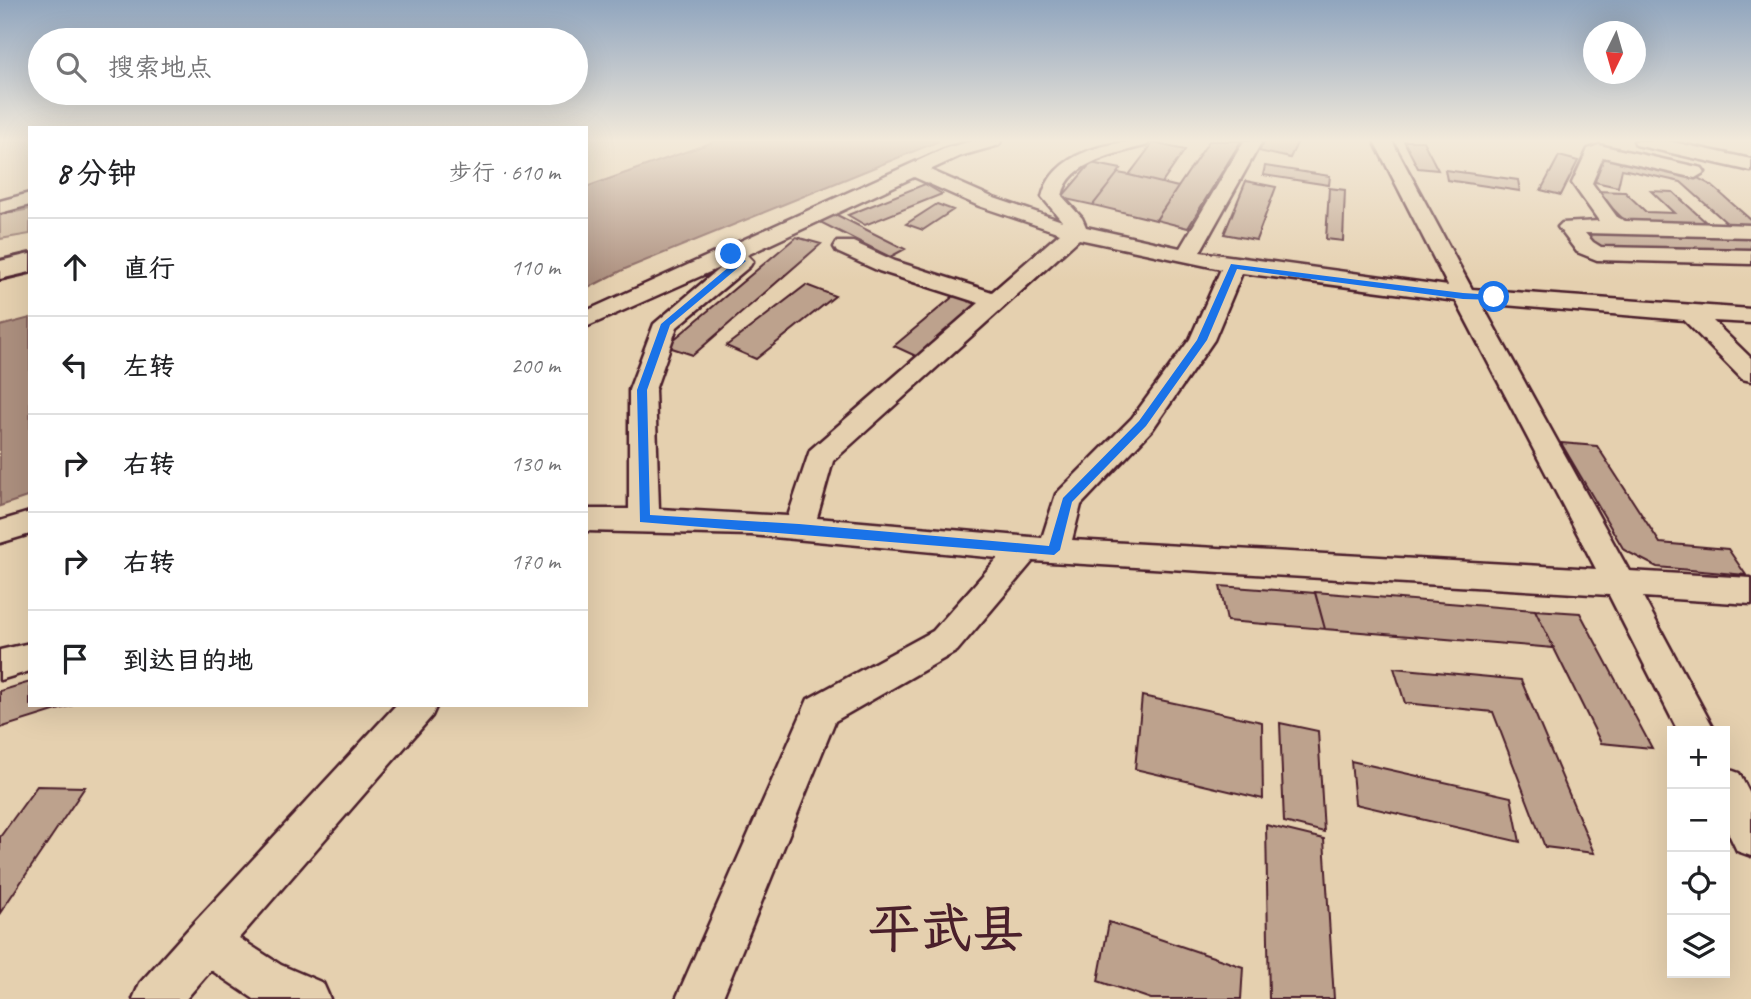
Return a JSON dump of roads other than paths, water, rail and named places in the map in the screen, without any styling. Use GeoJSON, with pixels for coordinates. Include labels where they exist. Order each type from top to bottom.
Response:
{"type":"FeatureCollection","features":[{"type":"Feature","properties":{"kind":"main road"},"geometry":{"type":"LineString","coordinates":[[0,270],[28,263]]}},
{"type":"Feature","properties":{"kind":"street"},"geometry":{"type":"LineString","coordinates":[[588,319],[876,188]]}},
{"type":"Feature","properties":{"kind":"street"},"geometry":{"type":"LineString","coordinates":[[955,188],[997,206],[1076,230],[1234,266],[1463,296],[1751,316]]}},
{"type":"Feature","properties":{"kind":"street"},"geometry":{"type":"LineString","coordinates":[[1052,188],[1052,197],[1075,222],[1076,230]]}},
{"type":"Feature","properties":{"kind":"street"},"geometry":{"type":"LineString","coordinates":[[1186,255],[1226,188]]}},
{"type":"Feature","properties":{"kind":"street"},"geometry":{"type":"LineString","coordinates":[[1406,188],[1621,582],[1694,726]]}},
{"type":"Feature","properties":{"kind":"street"},"geometry":{"type":"LineString","coordinates":[[1585,188],[1610,221],[1621,227]]}},
{"type":"Feature","properties":{"kind":"street"},"geometry":{"type":"LineString","coordinates":[[0,207],[28,200]]}},
{"type":"Feature","properties":{"kind":"street"},"geometry":{"type":"LineString","coordinates":[[1751,231],[1569,227],[1584,247],[1597,253],[1751,257]]}},
{"type":"Feature","properties":{"kind":"street"},"geometry":{"type":"LineString","coordinates":[[799,528],[820,457],[1076,230]]}},
{"type":"Feature","properties":{"kind":"street"},"geometry":{"type":"LineString","coordinates":[[845,247],[887,266],[997,301]]}},
{"type":"Feature","properties":{"kind":"street"},"geometry":{"type":"LineString","coordinates":[[644,519],[642,390],[666,324],[742,261],[731,254]]}},
{"type":"Feature","properties":{"kind":"street"},"geometry":{"type":"LineString","coordinates":[[699,999],[821,710],[945,641],[1040,550],[1067,501],[1142,424],[1202,340],[1234,266]]}},
{"type":"Feature","properties":{"kind":"street"},"geometry":{"type":"LineString","coordinates":[[1691,313],[1751,373]]}},
{"type":"Feature","properties":{"kind":"street"},"geometry":{"type":"LineString","coordinates":[[588,520],[644,519],[799,528],[1040,550],[1751,591]]}},
{"type":"Feature","properties":{"kind":"street"},"geometry":{"type":"LineString","coordinates":[[0,532],[28,524]]}},
{"type":"Feature","properties":{"kind":"street"},"geometry":{"type":"LineString","coordinates":[[0,665],[28,658]]}},
{"type":"Feature","properties":{"kind":"street"},"geometry":{"type":"LineString","coordinates":[[156,999],[417,707]]}},
{"type":"Feature","properties":{"kind":"street"},"geometry":{"type":"LineString","coordinates":[[1727,789],[1751,837]]}},
{"type":"Feature","properties":{"kind":"street"},"geometry":{"type":"LineString","coordinates":[[206,941],[265,981],[307,999]]}},
{"type":"Feature","properties":{"kind":"district","name":"平武县"},"geometry":{"type":"Point","coordinates":[946,929]}}]}
